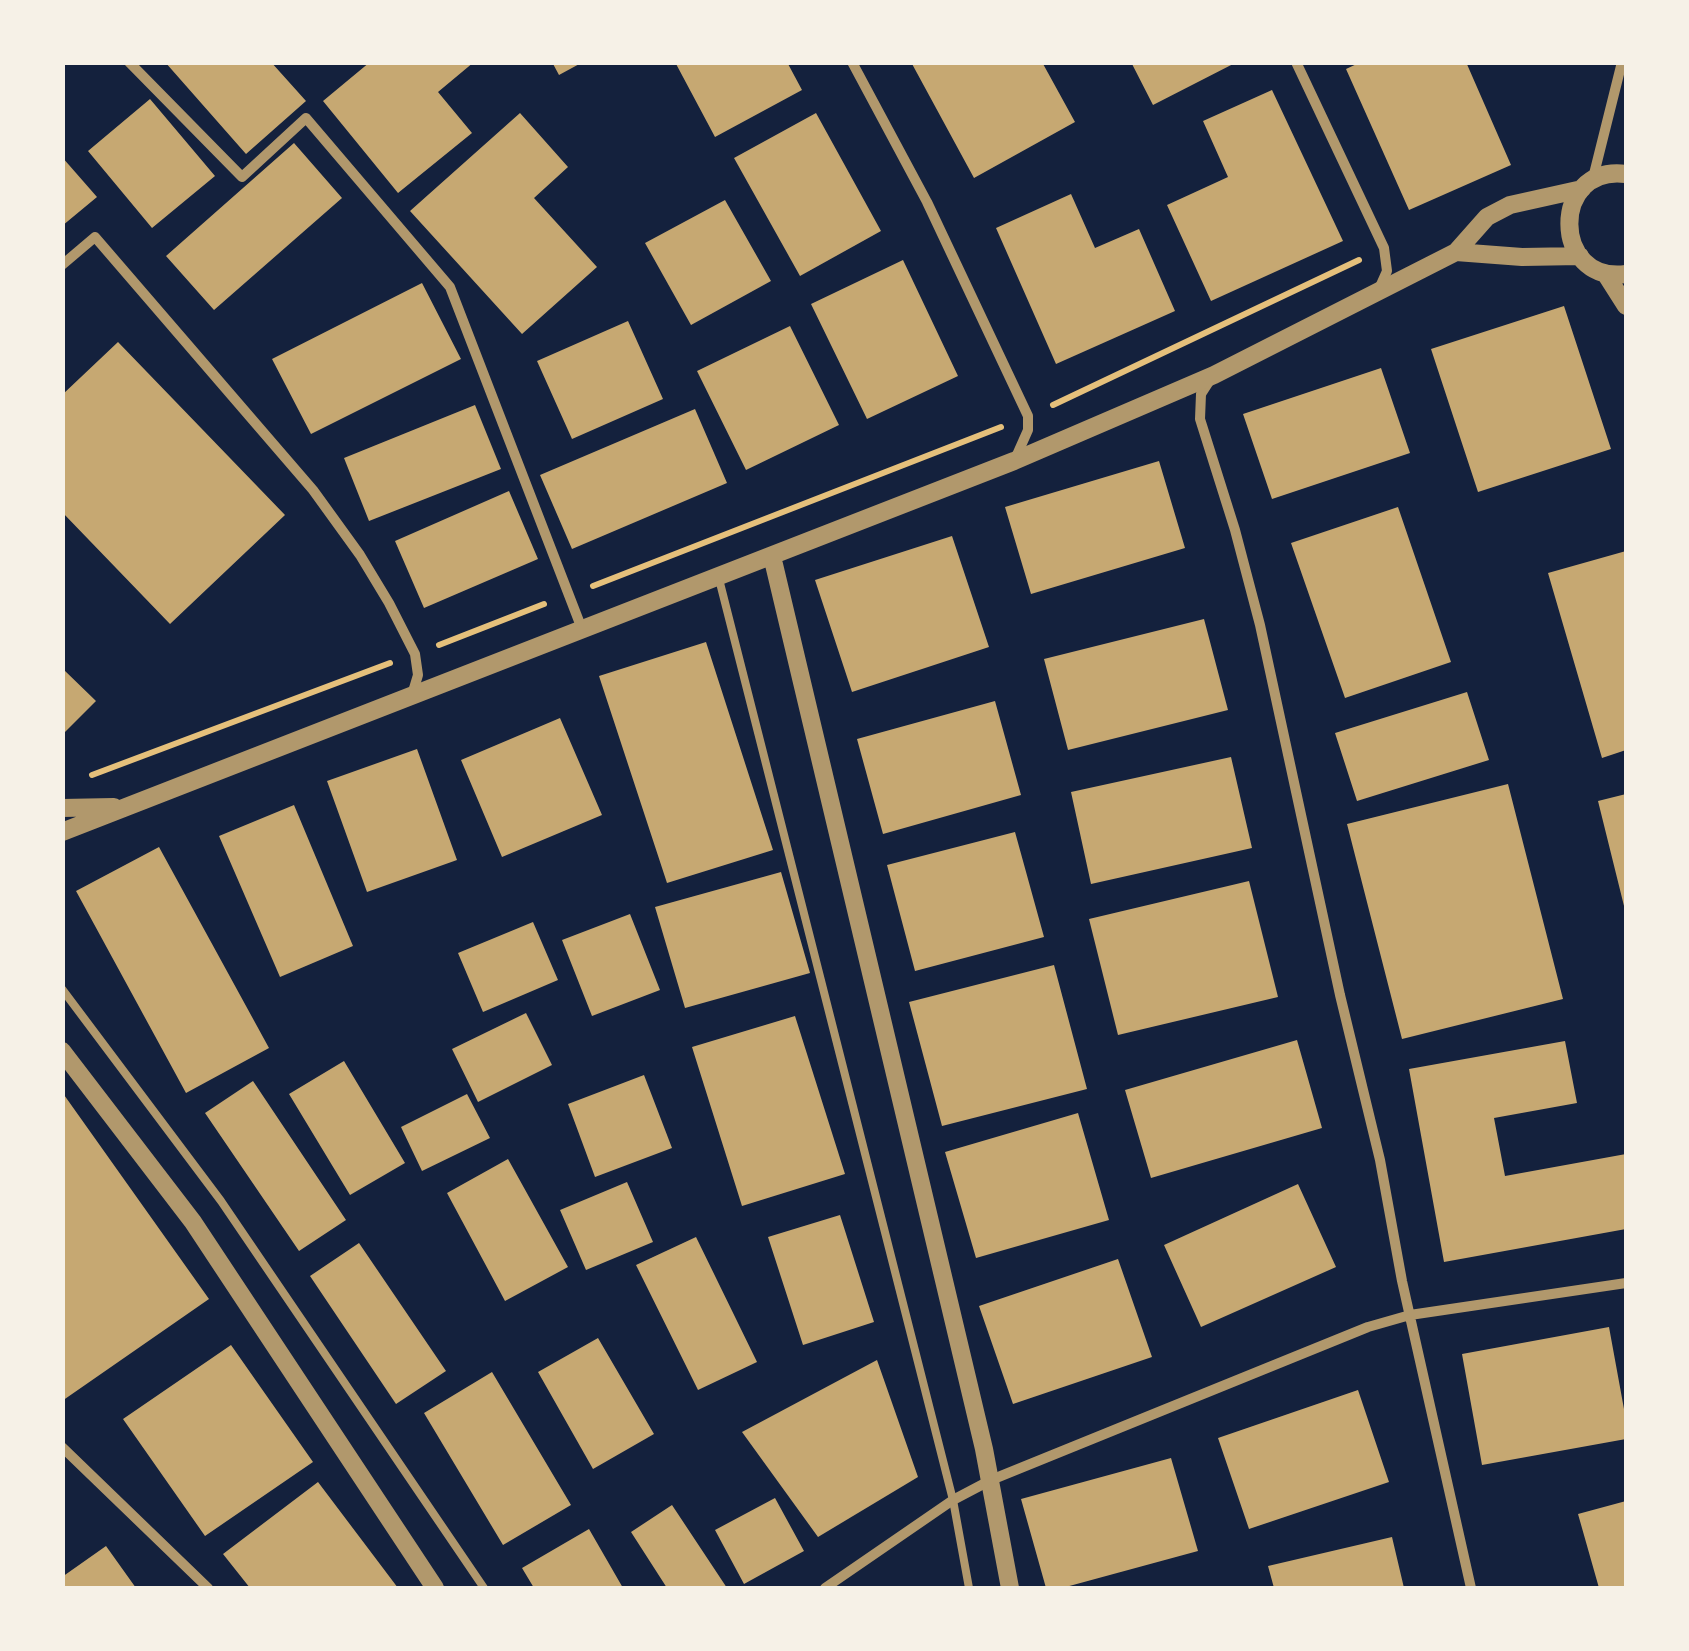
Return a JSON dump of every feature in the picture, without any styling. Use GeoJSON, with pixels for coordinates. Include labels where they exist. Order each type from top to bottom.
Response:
{"type":"FeatureCollection","features":[{"type":"Feature","properties":{"kind":"street"},"geometry":{"type":"LineString","coordinates":[[129,62],[242,177],[306,118],[450,287],[582,629]]}},
{"type":"Feature","properties":{"kind":"street"},"geometry":{"type":"LineString","coordinates":[[852,62],[927,202],[1028,416],[1028,430],[1014,461]]}},
{"type":"Feature","properties":{"kind":"street"},"geometry":{"type":"LineString","coordinates":[[1296,62],[1384,248],[1386,271],[1378,290]]}},
{"type":"Feature","properties":{"kind":"street"},"geometry":{"type":"LineString","coordinates":[[1622,62],[1587,184],[1568,216],[1568,232],[1580,256],[1604,272],[1626,306]]}},
{"type":"Feature","properties":{"kind":"street"},"geometry":{"type":"LineString","coordinates":[[62,832],[1014,461],[1214,375],[1456,252],[1486,218],[1510,205],[1587,184],[1607,174],[1626,174]]}},
{"type":"Feature","properties":{"kind":"street"},"geometry":{"type":"LineString","coordinates":[[62,265],[96,237],[313,490],[390,603],[415,654],[418,675],[412,695]]}},
{"type":"Feature","properties":{"kind":"street"},"geometry":{"type":"LineString","coordinates":[[1456,252],[1580,256]]}},
{"type":"Feature","properties":{"kind":"street"},"geometry":{"type":"LineString","coordinates":[[1604,272],[1626,274]]}},
{"type":"Feature","properties":{"kind":"street"},"geometry":{"type":"LineString","coordinates":[[1214,375],[1201,394],[1200,419],[1260,626],[1471,1588]]}},
{"type":"Feature","properties":{"kind":"street"},"geometry":{"type":"LineString","coordinates":[[772,556],[991,1480],[1010,1588]]}},
{"type":"Feature","properties":{"kind":"street"},"geometry":{"type":"LineString","coordinates":[[62,808],[129,806]]}},
{"type":"Feature","properties":{"kind":"street"},"geometry":{"type":"LineString","coordinates":[[62,1052],[193,1222],[435,1588]]}},
{"type":"Feature","properties":{"kind":"street"},"geometry":{"type":"LineString","coordinates":[[825,1588],[953,1500],[991,1480],[1368,1327],[1410,1314],[1626,1283]]}},
{"type":"Feature","properties":{"kind":"street"},"geometry":{"type":"LineString","coordinates":[[62,1447],[208,1588]]}},
{"type":"Feature","properties":{"kind":"lane"},"geometry":{"type":"LineString","coordinates":[[718,576],[953,1500],[969,1588]]}},
{"type":"Feature","properties":{"kind":"lane"},"geometry":{"type":"LineString","coordinates":[[62,990],[232,1216],[484,1588]]}},
{"type":"Feature","properties":{"kind":"building"},"geometry":{"type":"Polygon","coordinates":[[[165,62],[271,62],[306,101],[246,154],[165,62]]]}},
{"type":"Feature","properties":{"kind":"building"},"geometry":{"type":"Polygon","coordinates":[[[370,62],[474,62],[438,92],[472,133],[398,193],[323,101],[370,62]]]}},
{"type":"Feature","properties":{"kind":"building"},"geometry":{"type":"Polygon","coordinates":[[[552,62],[583,62],[559,75],[552,62]]]}},
{"type":"Feature","properties":{"kind":"building"},"geometry":{"type":"Polygon","coordinates":[[[675,62],[787,62],[802,90],[715,137],[675,62]]]}},
{"type":"Feature","properties":{"kind":"building"},"geometry":{"type":"Polygon","coordinates":[[[911,62],[1042,62],[1075,122],[974,178],[911,62]]]}},
{"type":"Feature","properties":{"kind":"building"},"geometry":{"type":"Polygon","coordinates":[[[1131,62],[1237,62],[1153,105],[1131,62]]]}},
{"type":"Feature","properties":{"kind":"building"},"geometry":{"type":"Polygon","coordinates":[[[1361,62],[1466,62],[1511,165],[1409,210],[1346,69],[1361,62]]]}},
{"type":"Feature","properties":{"kind":"building"},"geometry":{"type":"Polygon","coordinates":[[[1272,90],[1343,241],[1211,301],[1167,205],[1228,177],[1203,121],[1272,90]]]}},
{"type":"Feature","properties":{"kind":"building"},"geometry":{"type":"Polygon","coordinates":[[[150,99],[215,176],[152,228],[88,151],[150,99]]]}},
{"type":"Feature","properties":{"kind":"building"},"geometry":{"type":"Polygon","coordinates":[[[520,113],[568,167],[534,198],[597,267],[522,334],[410,211],[520,113]]]}},
{"type":"Feature","properties":{"kind":"building"},"geometry":{"type":"Polygon","coordinates":[[[816,113],[881,231],[800,276],[734,158],[816,113]]]}},
{"type":"Feature","properties":{"kind":"building"},"geometry":{"type":"Polygon","coordinates":[[[294,143],[342,198],[214,310],[166,256],[294,143]]]}},
{"type":"Feature","properties":{"kind":"building"},"geometry":{"type":"Polygon","coordinates":[[[62,157],[97,197],[62,226],[62,157]]]}},
{"type":"Feature","properties":{"kind":"building"},"geometry":{"type":"Polygon","coordinates":[[[1071,194],[1095,248],[1139,229],[1175,311],[1056,364],[996,228],[1071,194]]]}},
{"type":"Feature","properties":{"kind":"building"},"geometry":{"type":"Polygon","coordinates":[[[725,200],[771,281],[691,325],[645,243],[725,200]]]}},
{"type":"Feature","properties":{"kind":"building"},"geometry":{"type":"Polygon","coordinates":[[[903,260],[958,376],[867,419],[811,304],[903,260]]]}},
{"type":"Feature","properties":{"kind":"building"},"geometry":{"type":"Polygon","coordinates":[[[422,283],[461,359],[311,434],[272,359],[422,283]]]}},
{"type":"Feature","properties":{"kind":"building"},"geometry":{"type":"Polygon","coordinates":[[[1564,306],[1611,449],[1478,492],[1431,349],[1564,306]]]}},
{"type":"Feature","properties":{"kind":"building"},"geometry":{"type":"Polygon","coordinates":[[[628,321],[663,399],[572,439],[537,361],[628,321]]]}},
{"type":"Feature","properties":{"kind":"building"},"geometry":{"type":"Polygon","coordinates":[[[790,326],[839,425],[746,470],[697,371],[790,326]]]}},
{"type":"Feature","properties":{"kind":"building"},"geometry":{"type":"Polygon","coordinates":[[[118,342],[285,515],[170,624],[62,512],[62,395],[118,342]]]}},
{"type":"Feature","properties":{"kind":"building"},"geometry":{"type":"Polygon","coordinates":[[[1381,368],[1410,453],[1272,499],[1243,414],[1381,368]]]}},
{"type":"Feature","properties":{"kind":"building"},"geometry":{"type":"Polygon","coordinates":[[[475,405],[501,469],[369,521],[344,458],[475,405]]]}},
{"type":"Feature","properties":{"kind":"building"},"geometry":{"type":"Polygon","coordinates":[[[695,409],[727,483],[572,549],[540,475],[695,409]]]}},
{"type":"Feature","properties":{"kind":"building"},"geometry":{"type":"Polygon","coordinates":[[[1159,461],[1185,548],[1031,594],[1005,507],[1159,461]]]}},
{"type":"Feature","properties":{"kind":"building"},"geometry":{"type":"Polygon","coordinates":[[[509,491],[538,559],[424,608],[395,541],[509,491]]]}},
{"type":"Feature","properties":{"kind":"building"},"geometry":{"type":"Polygon","coordinates":[[[1398,507],[1451,662],[1345,698],[1291,543],[1398,507]]]}},
{"type":"Feature","properties":{"kind":"building"},"geometry":{"type":"Polygon","coordinates":[[[952,536],[989,647],[852,692],[815,580],[952,536]]]}},
{"type":"Feature","properties":{"kind":"building"},"geometry":{"type":"Polygon","coordinates":[[[1626,551],[1626,750],[1602,758],[1548,573],[1626,551]]]}},
{"type":"Feature","properties":{"kind":"building"},"geometry":{"type":"Polygon","coordinates":[[[1204,619],[1228,710],[1068,750],[1044,659],[1204,619]]]}},
{"type":"Feature","properties":{"kind":"building"},"geometry":{"type":"Polygon","coordinates":[[[706,642],[773,850],[667,883],[599,676],[706,642]]]}},
{"type":"Feature","properties":{"kind":"building"},"geometry":{"type":"Polygon","coordinates":[[[62,668],[96,701],[62,735],[62,668]]]}},
{"type":"Feature","properties":{"kind":"building"},"geometry":{"type":"Polygon","coordinates":[[[1467,692],[1489,760],[1357,801],[1335,733],[1467,692]]]}},
{"type":"Feature","properties":{"kind":"building"},"geometry":{"type":"Polygon","coordinates":[[[995,701],[1021,795],[883,834],[857,739],[995,701]]]}},
{"type":"Feature","properties":{"kind":"building"},"geometry":{"type":"Polygon","coordinates":[[[560,718],[602,815],[502,857],[461,760],[560,718]]]}},
{"type":"Feature","properties":{"kind":"building"},"geometry":{"type":"Polygon","coordinates":[[[417,749],[457,860],[367,892],[327,781],[417,749]]]}},
{"type":"Feature","properties":{"kind":"building"},"geometry":{"type":"Polygon","coordinates":[[[1231,757],[1252,848],[1091,884],[1071,792],[1231,757]]]}},
{"type":"Feature","properties":{"kind":"building"},"geometry":{"type":"Polygon","coordinates":[[[1508,784],[1563,999],[1402,1039],[1347,824],[1508,784]]]}},
{"type":"Feature","properties":{"kind":"building"},"geometry":{"type":"Polygon","coordinates":[[[1626,794],[1626,910],[1625,910],[1598,801],[1626,794]]]}},
{"type":"Feature","properties":{"kind":"building"},"geometry":{"type":"Polygon","coordinates":[[[294,805],[353,946],[280,977],[219,836],[294,805]]]}},
{"type":"Feature","properties":{"kind":"building"},"geometry":{"type":"Polygon","coordinates":[[[1015,832],[1044,937],[915,971],[887,865],[1015,832]]]}},
{"type":"Feature","properties":{"kind":"building"},"geometry":{"type":"Polygon","coordinates":[[[159,847],[269,1048],[186,1093],[76,891],[159,847]]]}},
{"type":"Feature","properties":{"kind":"building"},"geometry":{"type":"Polygon","coordinates":[[[781,872],[810,973],[685,1008],[655,907],[781,872]]]}},
{"type":"Feature","properties":{"kind":"building"},"geometry":{"type":"Polygon","coordinates":[[[1249,881],[1278,997],[1118,1035],[1089,919],[1249,881]]]}},
{"type":"Feature","properties":{"kind":"building"},"geometry":{"type":"Polygon","coordinates":[[[630,914],[660,990],[592,1016],[562,940],[630,914]]]}},
{"type":"Feature","properties":{"kind":"building"},"geometry":{"type":"Polygon","coordinates":[[[533,922],[558,980],[483,1012],[458,953],[533,922]]]}},
{"type":"Feature","properties":{"kind":"building"},"geometry":{"type":"Polygon","coordinates":[[[1054,965],[1087,1089],[942,1126],[909,1002],[1054,965]]]}},
{"type":"Feature","properties":{"kind":"building"},"geometry":{"type":"Polygon","coordinates":[[[526,1013],[552,1065],[478,1102],[452,1049],[526,1013]]]}},
{"type":"Feature","properties":{"kind":"building"},"geometry":{"type":"Polygon","coordinates":[[[795,1016],[845,1174],[742,1206],[692,1047],[795,1016]]]}},
{"type":"Feature","properties":{"kind":"building"},"geometry":{"type":"Polygon","coordinates":[[[1297,1040],[1322,1128],[1151,1178],[1125,1090],[1297,1040]]]}},
{"type":"Feature","properties":{"kind":"building"},"geometry":{"type":"Polygon","coordinates":[[[1565,1041],[1577,1103],[1494,1118],[1505,1176],[1626,1154],[1626,1229],[1444,1262],[1409,1069],[1565,1041]]]}},
{"type":"Feature","properties":{"kind":"building"},"geometry":{"type":"Polygon","coordinates":[[[344,1061],[405,1163],[350,1195],[289,1094],[344,1061]]]}},
{"type":"Feature","properties":{"kind":"building"},"geometry":{"type":"Polygon","coordinates":[[[644,1075],[672,1148],[595,1177],[568,1104],[644,1075]]]}},
{"type":"Feature","properties":{"kind":"building"},"geometry":{"type":"Polygon","coordinates":[[[253,1081],[346,1220],[299,1251],[205,1113],[253,1081]]]}},
{"type":"Feature","properties":{"kind":"building"},"geometry":{"type":"Polygon","coordinates":[[[62,1092],[209,1299],[62,1401],[62,1092]]]}},
{"type":"Feature","properties":{"kind":"building"},"geometry":{"type":"Polygon","coordinates":[[[467,1094],[490,1138],[422,1171],[401,1127],[467,1094]]]}},
{"type":"Feature","properties":{"kind":"building"},"geometry":{"type":"Polygon","coordinates":[[[1078,1113],[1109,1220],[976,1258],[945,1152],[1078,1113]]]}},
{"type":"Feature","properties":{"kind":"building"},"geometry":{"type":"Polygon","coordinates":[[[508,1159],[568,1267],[505,1301],[447,1193],[508,1159]]]}},
{"type":"Feature","properties":{"kind":"building"},"geometry":{"type":"Polygon","coordinates":[[[627,1182],[653,1242],[586,1270],[560,1210],[627,1182]]]}},
{"type":"Feature","properties":{"kind":"building"},"geometry":{"type":"Polygon","coordinates":[[[1298,1184],[1336,1267],[1201,1327],[1164,1245],[1298,1184]]]}},
{"type":"Feature","properties":{"kind":"building"},"geometry":{"type":"Polygon","coordinates":[[[840,1215],[874,1322],[803,1345],[768,1237],[840,1215]]]}},
{"type":"Feature","properties":{"kind":"building"},"geometry":{"type":"Polygon","coordinates":[[[696,1237],[757,1362],[698,1390],[636,1265],[696,1237]]]}},
{"type":"Feature","properties":{"kind":"building"},"geometry":{"type":"Polygon","coordinates":[[[359,1243],[446,1371],[396,1404],[310,1276],[359,1243]]]}},
{"type":"Feature","properties":{"kind":"building"},"geometry":{"type":"Polygon","coordinates":[[[1118,1259],[1152,1357],[1013,1404],[979,1306],[1118,1259]]]}},
{"type":"Feature","properties":{"kind":"building"},"geometry":{"type":"Polygon","coordinates":[[[1609,1327],[1626,1439],[1482,1465],[1462,1354],[1609,1327]]]}},
{"type":"Feature","properties":{"kind":"building"},"geometry":{"type":"Polygon","coordinates":[[[598,1338],[654,1434],[593,1469],[538,1372],[598,1338]]]}},
{"type":"Feature","properties":{"kind":"building"},"geometry":{"type":"Polygon","coordinates":[[[231,1345],[313,1462],[205,1536],[123,1419],[231,1345]]]}},
{"type":"Feature","properties":{"kind":"building"},"geometry":{"type":"Polygon","coordinates":[[[877,1360],[918,1477],[818,1537],[742,1432],[877,1360]]]}},
{"type":"Feature","properties":{"kind":"building"},"geometry":{"type":"Polygon","coordinates":[[[492,1372],[571,1505],[503,1545],[424,1413],[492,1372]]]}},
{"type":"Feature","properties":{"kind":"building"},"geometry":{"type":"Polygon","coordinates":[[[1358,1390],[1389,1482],[1249,1529],[1218,1438],[1358,1390]]]}},
{"type":"Feature","properties":{"kind":"building"},"geometry":{"type":"Polygon","coordinates":[[[1171,1458],[1198,1551],[1062,1588],[1046,1588],[1021,1499],[1171,1458]]]}},
{"type":"Feature","properties":{"kind":"building"},"geometry":{"type":"Polygon","coordinates":[[[318,1482],[398,1588],[250,1588],[223,1554],[318,1482]]]}},
{"type":"Feature","properties":{"kind":"building"},"geometry":{"type":"Polygon","coordinates":[[[775,1498],[804,1551],[744,1584],[715,1530],[775,1498]]]}},
{"type":"Feature","properties":{"kind":"building"},"geometry":{"type":"Polygon","coordinates":[[[1626,1501],[1626,1588],[1599,1588],[1578,1514],[1626,1501]]]}},
{"type":"Feature","properties":{"kind":"building"},"geometry":{"type":"Polygon","coordinates":[[[672,1505],[727,1588],[667,1588],[631,1532],[672,1505]]]}},
{"type":"Feature","properties":{"kind":"building"},"geometry":{"type":"Polygon","coordinates":[[[589,1529],[623,1588],[534,1588],[522,1568],[589,1529]]]}},
{"type":"Feature","properties":{"kind":"building"},"geometry":{"type":"Polygon","coordinates":[[[1392,1537],[1404,1588],[1274,1588],[1268,1566],[1392,1537]]]}},
{"type":"Feature","properties":{"kind":"building"},"geometry":{"type":"Polygon","coordinates":[[[106,1546],[136,1588],[62,1588],[62,1577],[106,1546]]]}}]}
